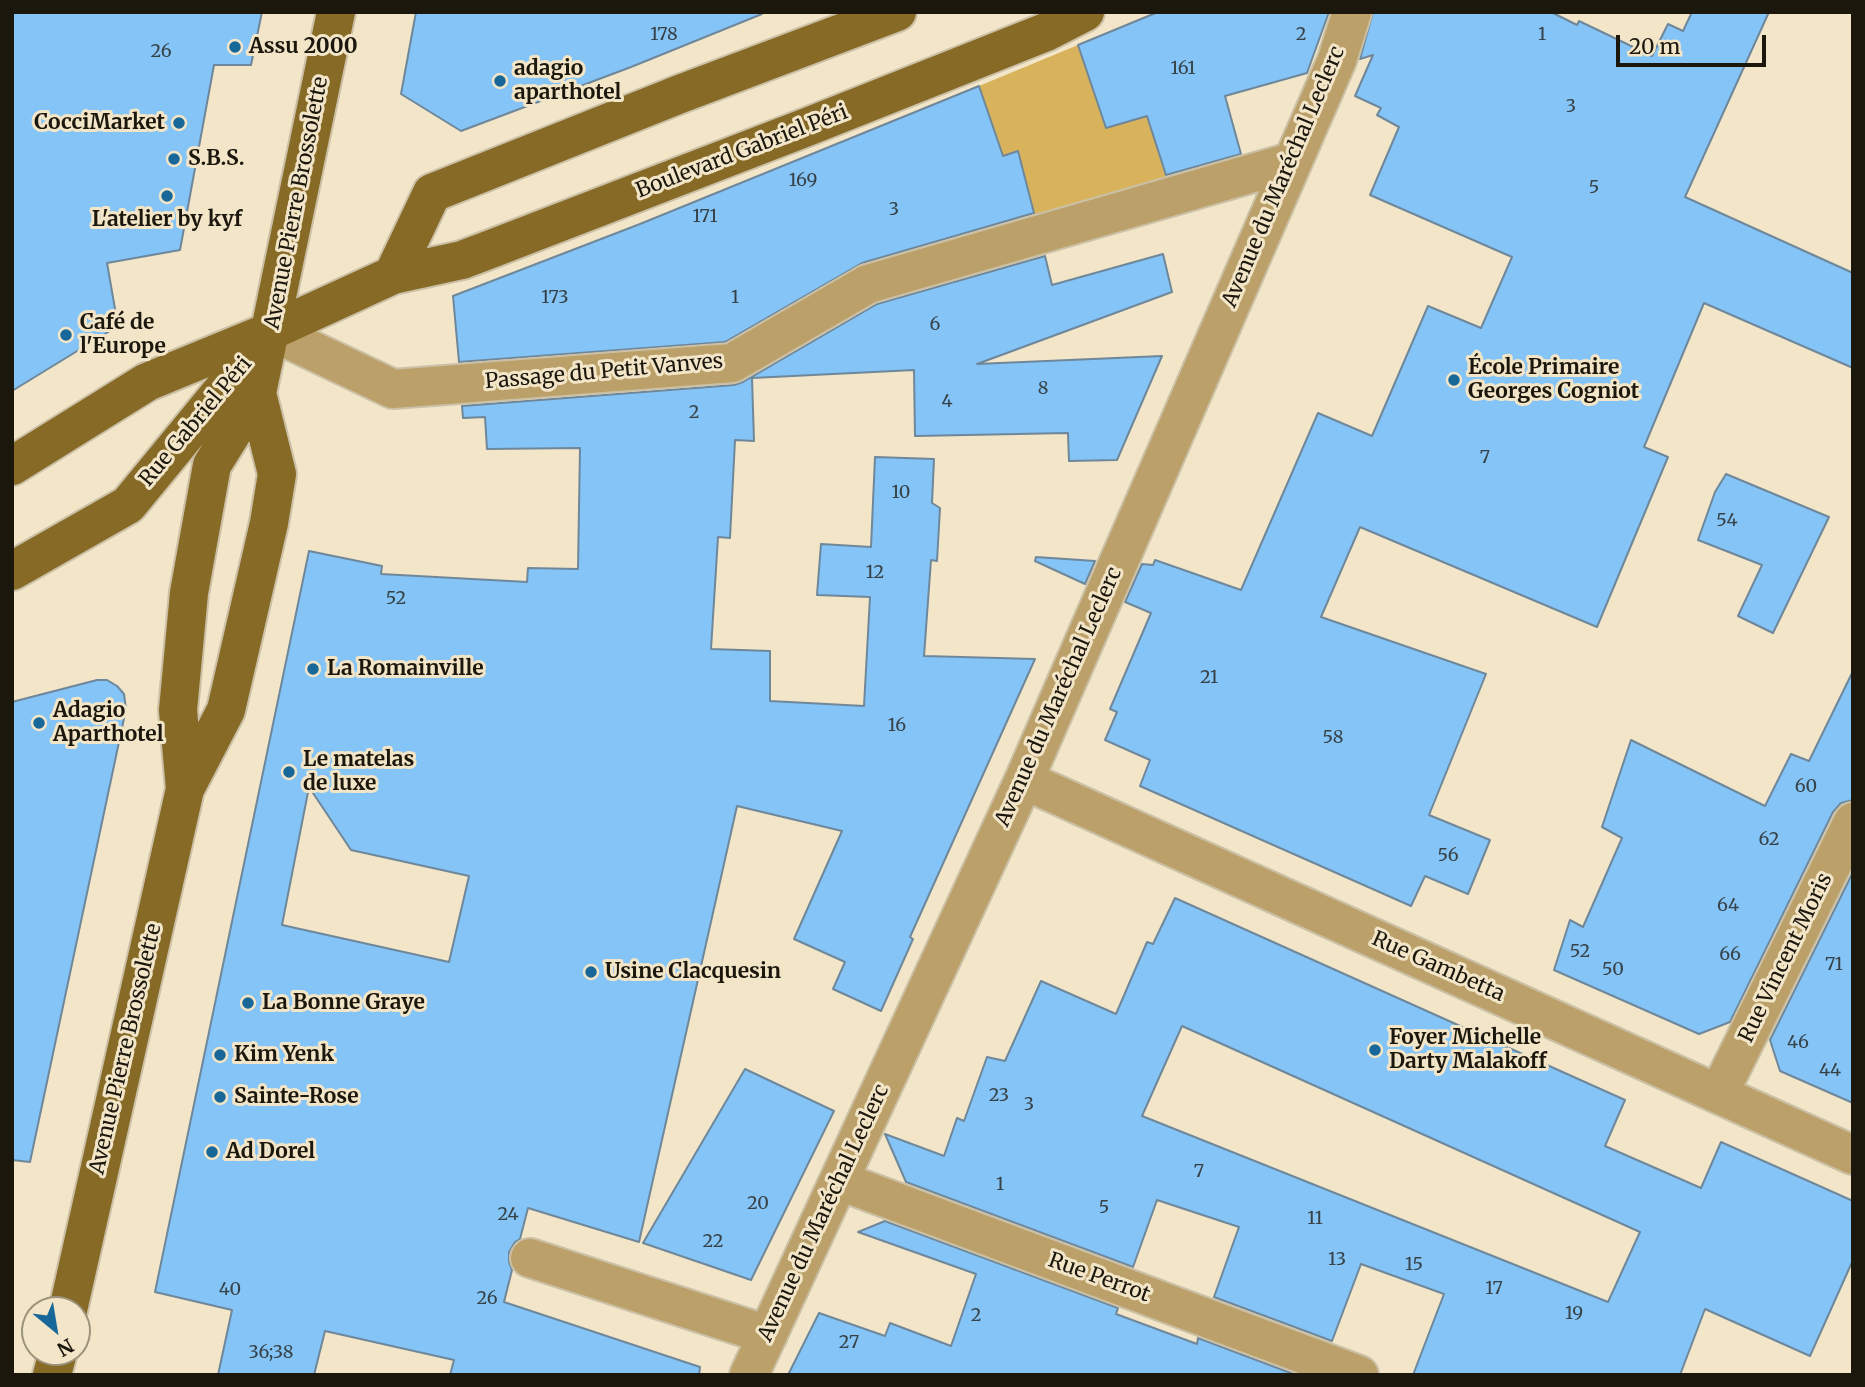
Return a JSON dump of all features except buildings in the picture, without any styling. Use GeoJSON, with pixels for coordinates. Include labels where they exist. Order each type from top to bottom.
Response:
{"type":"FeatureCollection","features":[{"type":"Feature","properties":{"kind":"main road","name":"Avenue Pierre Brossolette"},"geometry":{"type":"LineString","coordinates":[[185,789],[178,710],[189,593],[212,465],[257,393],[336,12]]}},
{"type":"Feature","properties":{"kind":"main road"},"geometry":{"type":"LineString","coordinates":[[393,275],[432,193],[680,94],[897,12]]}},
{"type":"Feature","properties":{"kind":"main road","name":"Boulevard Gabriel Péri"},"geometry":{"type":"LineString","coordinates":[[271,331],[393,275],[462,260],[1046,32],[1085,12]]}},
{"type":"Feature","properties":{"kind":"main road","name":"Rue Gabriel Péri"},"geometry":{"type":"LineString","coordinates":[[12,466],[147,382],[271,331]]}},
{"type":"Feature","properties":{"kind":"main road","name":"Rue Gabriel Péri"},"geometry":{"type":"LineString","coordinates":[[12,571],[128,505],[271,331]]}},
{"type":"Feature","properties":{"kind":"main road","name":"Avenue Pierre Brossolette"},"geometry":{"type":"LineString","coordinates":[[71,1296],[185,789],[226,710],[269,523],[277,474],[257,393]]}},
{"type":"Feature","properties":{"kind":"street","name":"Avenue du Maréchal Leclerc"},"geometry":{"type":"LineString","coordinates":[[749,1375],[1024,780],[1291,162],[1338,60],[1352,12]]}},
{"type":"Feature","properties":{"kind":"street","name":"Passage du Petit Vanves"},"geometry":{"type":"LineString","coordinates":[[271,331],[393,389],[732,363],[868,284],[1291,162]]}},
{"type":"Feature","properties":{"kind":"street","name":"Rue Gambetta"},"geometry":{"type":"LineString","coordinates":[[1024,780],[1853,1155]]}},
{"type":"Feature","properties":{"kind":"street","name":"Rue Vincent Moris"},"geometry":{"type":"LineString","coordinates":[[1719,1093],[1853,822]]}},
{"type":"Feature","properties":{"kind":"street","name":"Rue Perrot"},"geometry":{"type":"LineString","coordinates":[[840,1181],[1359,1375]]}},
{"type":"Feature","properties":{"kind":"street"},"geometry":{"type":"LineString","coordinates":[[530,1258],[768,1335]]}},
{"type":"Feature","properties":{"kind":"shaded area"},"geometry":{"type":"Polygon","coordinates":[[[1078,45],[1106,128],[1147,116],[1168,182],[1035,220],[1018,152],[1003,156],[979,86],[1078,45]]]}},
{"type":"Feature","properties":{"kind":"place","name":"Assu 2000"},"geometry":{"type":"Point","coordinates":[235,47]}},
{"type":"Feature","properties":{"kind":"place","name":"adagio aparthotel"},"geometry":{"type":"Point","coordinates":[500,81]}},
{"type":"Feature","properties":{"kind":"place","name":"CocciMarket"},"geometry":{"type":"Point","coordinates":[179,123]}},
{"type":"Feature","properties":{"kind":"place","name":"S.B.S."},"geometry":{"type":"Point","coordinates":[174,159]}},
{"type":"Feature","properties":{"kind":"place","name":"L'atelier by kyf"},"geometry":{"type":"Point","coordinates":[167,196]}},
{"type":"Feature","properties":{"kind":"place","name":"Café de l'Europe"},"geometry":{"type":"Point","coordinates":[66,335]}},
{"type":"Feature","properties":{"kind":"place","name":"École Primaire Georges Cogniot"},"geometry":{"type":"Point","coordinates":[1454,380]}},
{"type":"Feature","properties":{"kind":"place","name":"La Romainville"},"geometry":{"type":"Point","coordinates":[313,669]}},
{"type":"Feature","properties":{"kind":"place","name":"Adagio Aparthotel"},"geometry":{"type":"Point","coordinates":[39,723]}},
{"type":"Feature","properties":{"kind":"place","name":"Le matelas de luxe"},"geometry":{"type":"Point","coordinates":[289,772]}},
{"type":"Feature","properties":{"kind":"place","name":"Usine Clacquesin"},"geometry":{"type":"Point","coordinates":[591,972]}},
{"type":"Feature","properties":{"kind":"place","name":"La Bonne Graye"},"geometry":{"type":"Point","coordinates":[248,1003]}},
{"type":"Feature","properties":{"kind":"place","name":"Foyer Michelle Darty Malakoff"},"geometry":{"type":"Point","coordinates":[1375,1050]}},
{"type":"Feature","properties":{"kind":"place","name":"Kim Yenk"},"geometry":{"type":"Point","coordinates":[220,1055]}},
{"type":"Feature","properties":{"kind":"place","name":"Sainte-Rose"},"geometry":{"type":"Point","coordinates":[220,1097]}},
{"type":"Feature","properties":{"kind":"place","name":"Ad Dorel"},"geometry":{"type":"Point","coordinates":[212,1152]}}]}
